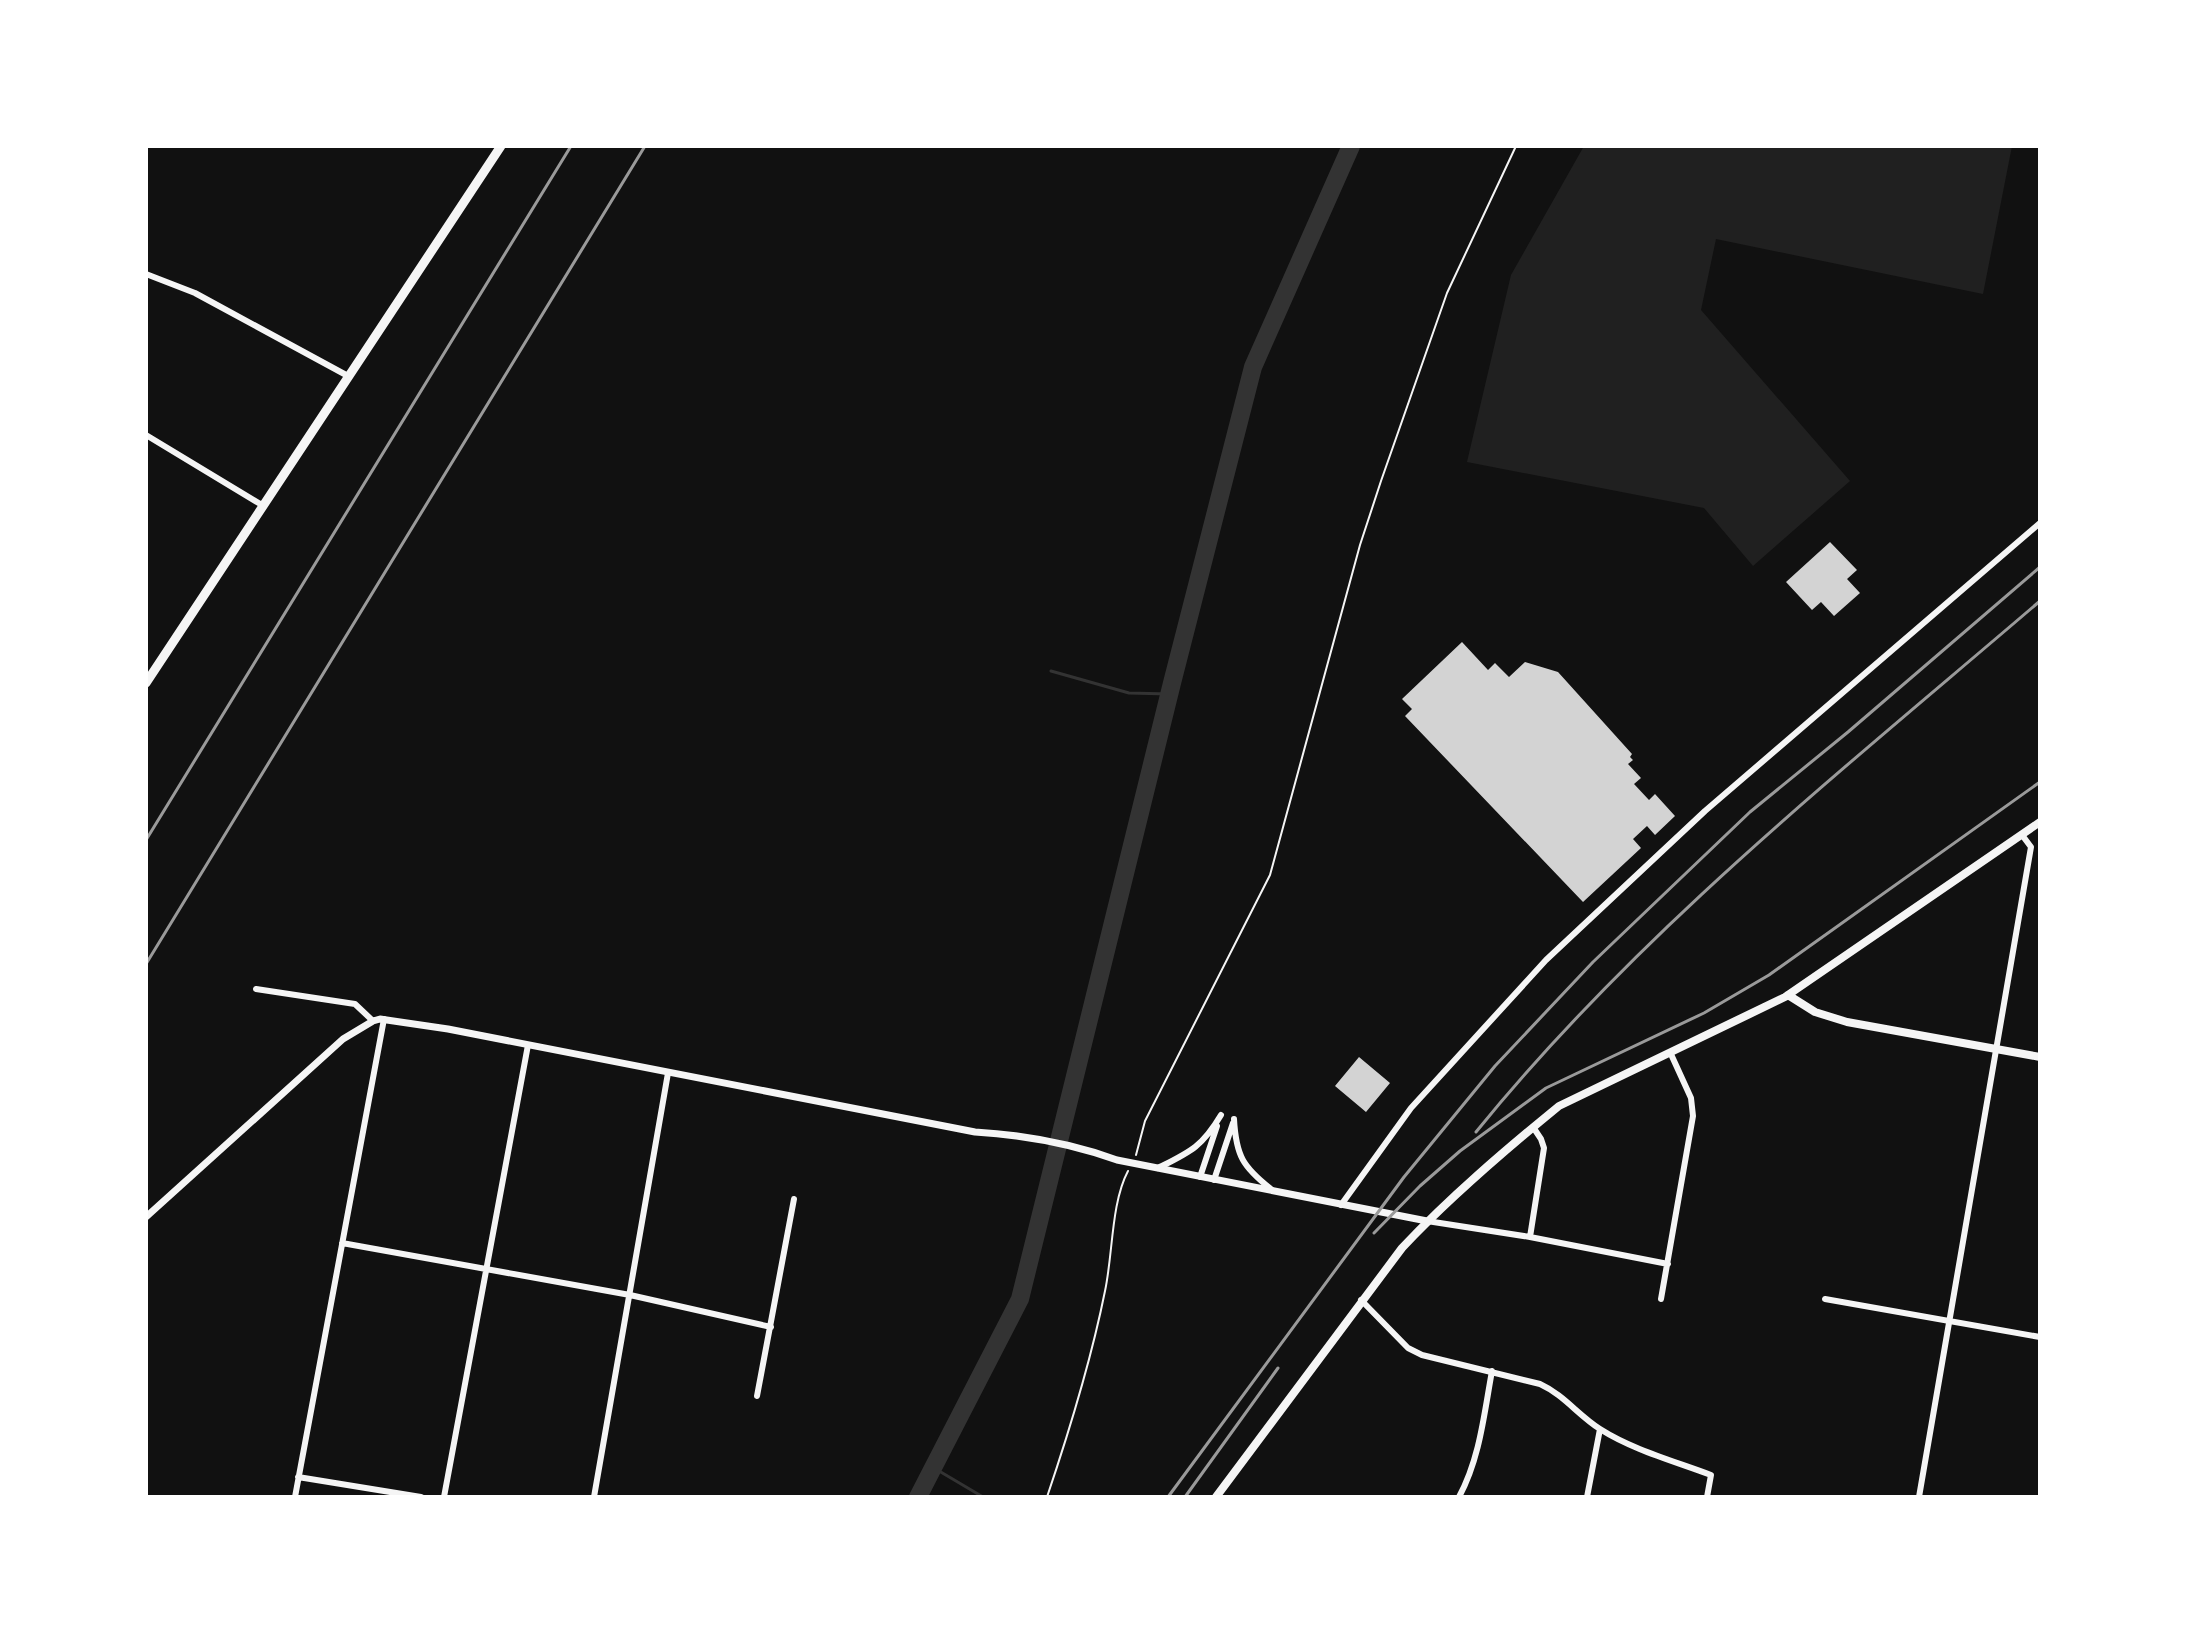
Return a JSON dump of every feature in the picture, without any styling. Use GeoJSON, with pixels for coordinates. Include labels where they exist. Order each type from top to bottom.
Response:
{"type":"FeatureCollection","features":[{"type":"Feature","properties":{"kind":"main road"},"geometry":{"type":"LineString","coordinates":[[146,683],[501,146]]}},
{"type":"Feature","properties":{"kind":"main road"},"geometry":{"type":"LineString","coordinates":[[1216,1497],[1361,1300],[1427,1221],[1533,1127],[1559,1106],[1788,995],[2040,822]]}},
{"type":"Feature","properties":{"kind":"main road"},"geometry":{"type":"LineString","coordinates":[[1788,995],[1815,1012],[1847,1022],[2040,1057]]}},
{"type":"Feature","properties":{"kind":"street"},"geometry":{"type":"LineString","coordinates":[[146,274],[195,293],[348,376]]}},
{"type":"Feature","properties":{"kind":"street"},"geometry":{"type":"LineString","coordinates":[[146,435],[262,505]]}},
{"type":"Feature","properties":{"kind":"street"},"geometry":{"type":"LineString","coordinates":[[1341,1205],[1411,1108],[1546,960],[1705,811],[2040,523]]}},
{"type":"Feature","properties":{"kind":"street"},"geometry":{"type":"LineString","coordinates":[[1919,1497],[2031,847],[2022,835]]}},
{"type":"Feature","properties":{"kind":"street"},"geometry":{"type":"LineString","coordinates":[[256,989],[355,1004],[373,1021]]}},
{"type":"Feature","properties":{"kind":"street"},"geometry":{"type":"LineString","coordinates":[[295,1497],[384,1019]]}},
{"type":"Feature","properties":{"kind":"street"},"geometry":{"type":"LineString","coordinates":[[146,1217],[343,1039],[373,1021],[384,1019],[975,1132],[1051,1140],[1117,1160],[1214,1180],[1668,1264]]}},
{"type":"Feature","properties":{"kind":"street"},"geometry":{"type":"LineString","coordinates":[[444,1497],[528,1045]]}},
{"type":"Feature","properties":{"kind":"street"},"geometry":{"type":"LineString","coordinates":[[1661,1299],[1693,1116],[1691,1098],[1670,1052]]}},
{"type":"Feature","properties":{"kind":"street"},"geometry":{"type":"LineString","coordinates":[[594,1497],[668,1073]]}},
{"type":"Feature","properties":{"kind":"street"},"geometry":{"type":"LineString","coordinates":[[1158,1168],[1192,1150],[1207,1138],[1221,1115],[1200,1177]]}},
{"type":"Feature","properties":{"kind":"street"},"geometry":{"type":"LineString","coordinates":[[1214,1180],[1234,1119],[1235,1145],[1242,1161],[1251,1173],[1274,1191]]}},
{"type":"Feature","properties":{"kind":"street"},"geometry":{"type":"LineString","coordinates":[[1530,1237],[1544,1148],[1533,1127]]}},
{"type":"Feature","properties":{"kind":"street"},"geometry":{"type":"LineString","coordinates":[[757,1396],[794,1199]]}},
{"type":"Feature","properties":{"kind":"street"},"geometry":{"type":"LineString","coordinates":[[342,1243],[630,1295],[771,1327]]}},
{"type":"Feature","properties":{"kind":"street"},"geometry":{"type":"LineString","coordinates":[[1825,1299],[2040,1337]]}},
{"type":"Feature","properties":{"kind":"street"},"geometry":{"type":"LineString","coordinates":[[1361,1300],[1408,1348],[1435,1359],[1540,1384],[1554,1390],[1600,1429],[1711,1475],[1707,1497]]}},
{"type":"Feature","properties":{"kind":"street"},"geometry":{"type":"LineString","coordinates":[[1459,1497],[1477,1456],[1492,1371]]}},
{"type":"Feature","properties":{"kind":"street"},"geometry":{"type":"LineString","coordinates":[[1587,1497],[1600,1429]]}},
{"type":"Feature","properties":{"kind":"street"},"geometry":{"type":"LineString","coordinates":[[298,1477],[421,1497]]}},
{"type":"Feature","properties":{"kind":"path"},"geometry":{"type":"LineString","coordinates":[[1047,1497],[1094,1344],[1110,1268],[1120,1188],[1127,1172],[1135,1164],[1145,1121],[1274,866],[1360,545],[1391,451],[1447,293],[1516,146]]}},
{"type":"Feature","properties":{"kind":"shaded area"},"geometry":{"type":"Polygon","coordinates":[[[1584,146],[2012,146],[1983,294],[1716,239],[1701,310],[1850,481],[1753,566],[1704,508],[1467,462],[1511,275],[1584,146]]]}},
{"type":"Feature","properties":{"kind":"building"},"geometry":{"type":"Polygon","coordinates":[[[1830,542],[1857,570],[1847,579],[1860,593],[1834,616],[1821,602],[1812,610],[1786,582],[1830,542]]]}},
{"type":"Feature","properties":{"kind":"building"},"geometry":{"type":"Polygon","coordinates":[[[1462,642],[1488,670],[1495,663],[1509,677],[1525,662],[1558,672],[1632,754],[1630,757],[1633,760],[1628,764],[1641,778],[1634,784],[1649,800],[1655,794],[1675,816],[1655,835],[1647,826],[1633,839],[1641,848],[1583,902],[1405,716],[1412,709],[1402,699],[1462,642]]]}},
{"type":"Feature","properties":{"kind":"building"},"geometry":{"type":"Polygon","coordinates":[[[1359,1057],[1390,1083],[1366,1112],[1335,1086],[1359,1057]]]}},
{"type":"Feature","properties":{"kind":"waterway"},"geometry":{"type":"LineString","coordinates":[[918,1497],[1020,1299],[1253,367],[1351,146]]}},
{"type":"Feature","properties":{"kind":"waterway"},"geometry":{"type":"LineString","coordinates":[[1051,671],[1129,693],[1169,694]]}},
{"type":"Feature","properties":{"kind":"waterway"},"geometry":{"type":"LineString","coordinates":[[934,1468],[983,1497]]}},
{"type":"Feature","properties":{"kind":"railway"},"geometry":{"type":"LineString","coordinates":[[146,840],[571,146]]}},
{"type":"Feature","properties":{"kind":"railway"},"geometry":{"type":"LineString","coordinates":[[146,964],[645,146]]}},
{"type":"Feature","properties":{"kind":"railway"},"geometry":{"type":"LineString","coordinates":[[1168,1497],[1404,1177],[1495,1066],[1593,962],[1750,812],[2040,567]]}},
{"type":"Feature","properties":{"kind":"railway"},"geometry":{"type":"LineString","coordinates":[[1476,1132],[1539,1058],[1674,920],[1818,790],[2040,601]]}},
{"type":"Feature","properties":{"kind":"railway"},"geometry":{"type":"LineString","coordinates":[[1374,1233],[1460,1151],[1546,1088],[1704,1013],[1769,975],[2040,782]]}},
{"type":"Feature","properties":{"kind":"railway"},"geometry":{"type":"LineString","coordinates":[[1185,1497],[1278,1368]]}}]}
